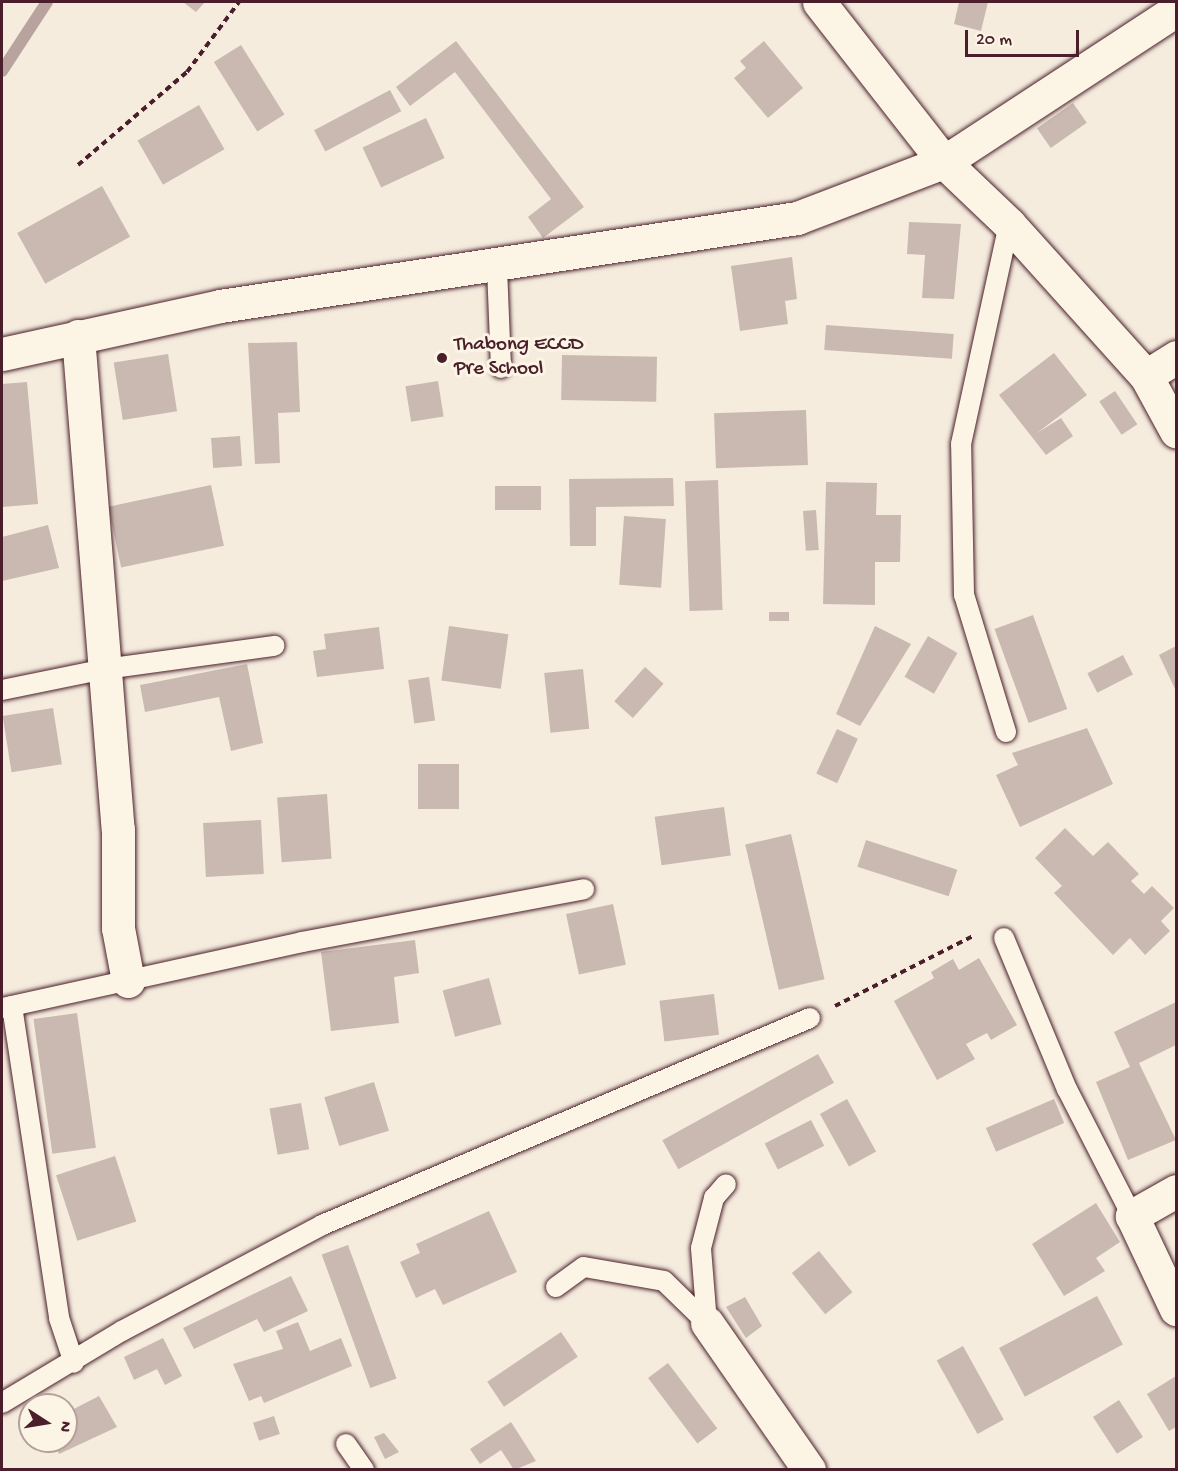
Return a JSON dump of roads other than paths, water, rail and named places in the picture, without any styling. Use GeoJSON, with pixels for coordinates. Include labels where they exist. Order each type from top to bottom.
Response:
{"type":"FeatureCollection","features":[{"type":"Feature","properties":{"kind":"street"},"geometry":{"type":"LineString","coordinates":[[819,2],[944,162],[1009,224],[1146,376],[1176,431]]}},
{"type":"Feature","properties":{"kind":"street"},"geometry":{"type":"LineString","coordinates":[[2,354],[220,306],[497,268],[797,218],[944,162],[1176,10]]}},
{"type":"Feature","properties":{"kind":"street"},"geometry":{"type":"LineString","coordinates":[[78,336],[118,829],[118,928],[128,981]]}},
{"type":"Feature","properties":{"kind":"street"},"geometry":{"type":"LineString","coordinates":[[1146,376],[1176,357]]}},
{"type":"Feature","properties":{"kind":"street"},"geometry":{"type":"LineString","coordinates":[[1176,1191],[1132,1215],[1176,1309]]}},
{"type":"Feature","properties":{"kind":"street"},"geometry":{"type":"LineString","coordinates":[[707,1323],[809,1470]]}},
{"type":"Feature","properties":{"kind":"lane"},"geometry":{"type":"LineString","coordinates":[[1006,732],[964,596],[962,444],[1009,224]]}},
{"type":"Feature","properties":{"kind":"lane"},"geometry":{"type":"LineString","coordinates":[[497,268],[501,368]]}},
{"type":"Feature","properties":{"kind":"lane"},"geometry":{"type":"LineString","coordinates":[[2,690],[105,669],[274,646]]}},
{"type":"Feature","properties":{"kind":"lane"},"geometry":{"type":"LineString","coordinates":[[74,1363],[59,1318],[7,1007],[302,942],[584,890]]}},
{"type":"Feature","properties":{"kind":"lane"},"geometry":{"type":"LineString","coordinates":[[1004,938],[1067,1089],[1132,1215]]}},
{"type":"Feature","properties":{"kind":"lane"},"geometry":{"type":"LineString","coordinates":[[2,1403],[322,1225],[810,1018]]}},
{"type":"Feature","properties":{"kind":"lane"},"geometry":{"type":"LineString","coordinates":[[707,1323],[701,1248],[714,1198],[726,1184]]}},
{"type":"Feature","properties":{"kind":"lane"},"geometry":{"type":"LineString","coordinates":[[556,1287],[584,1267],[664,1281],[707,1323]]}},
{"type":"Feature","properties":{"kind":"lane"},"geometry":{"type":"LineString","coordinates":[[346,1444],[364,1470]]}},
{"type":"Feature","properties":{"kind":"waterway"},"geometry":{"type":"LineString","coordinates":[[2,71],[47,2]]}},
{"type":"Feature","properties":{"kind":"place","name":"Thabong ECCD Pre School"},"geometry":{"type":"Point","coordinates":[442,358]}}]}
